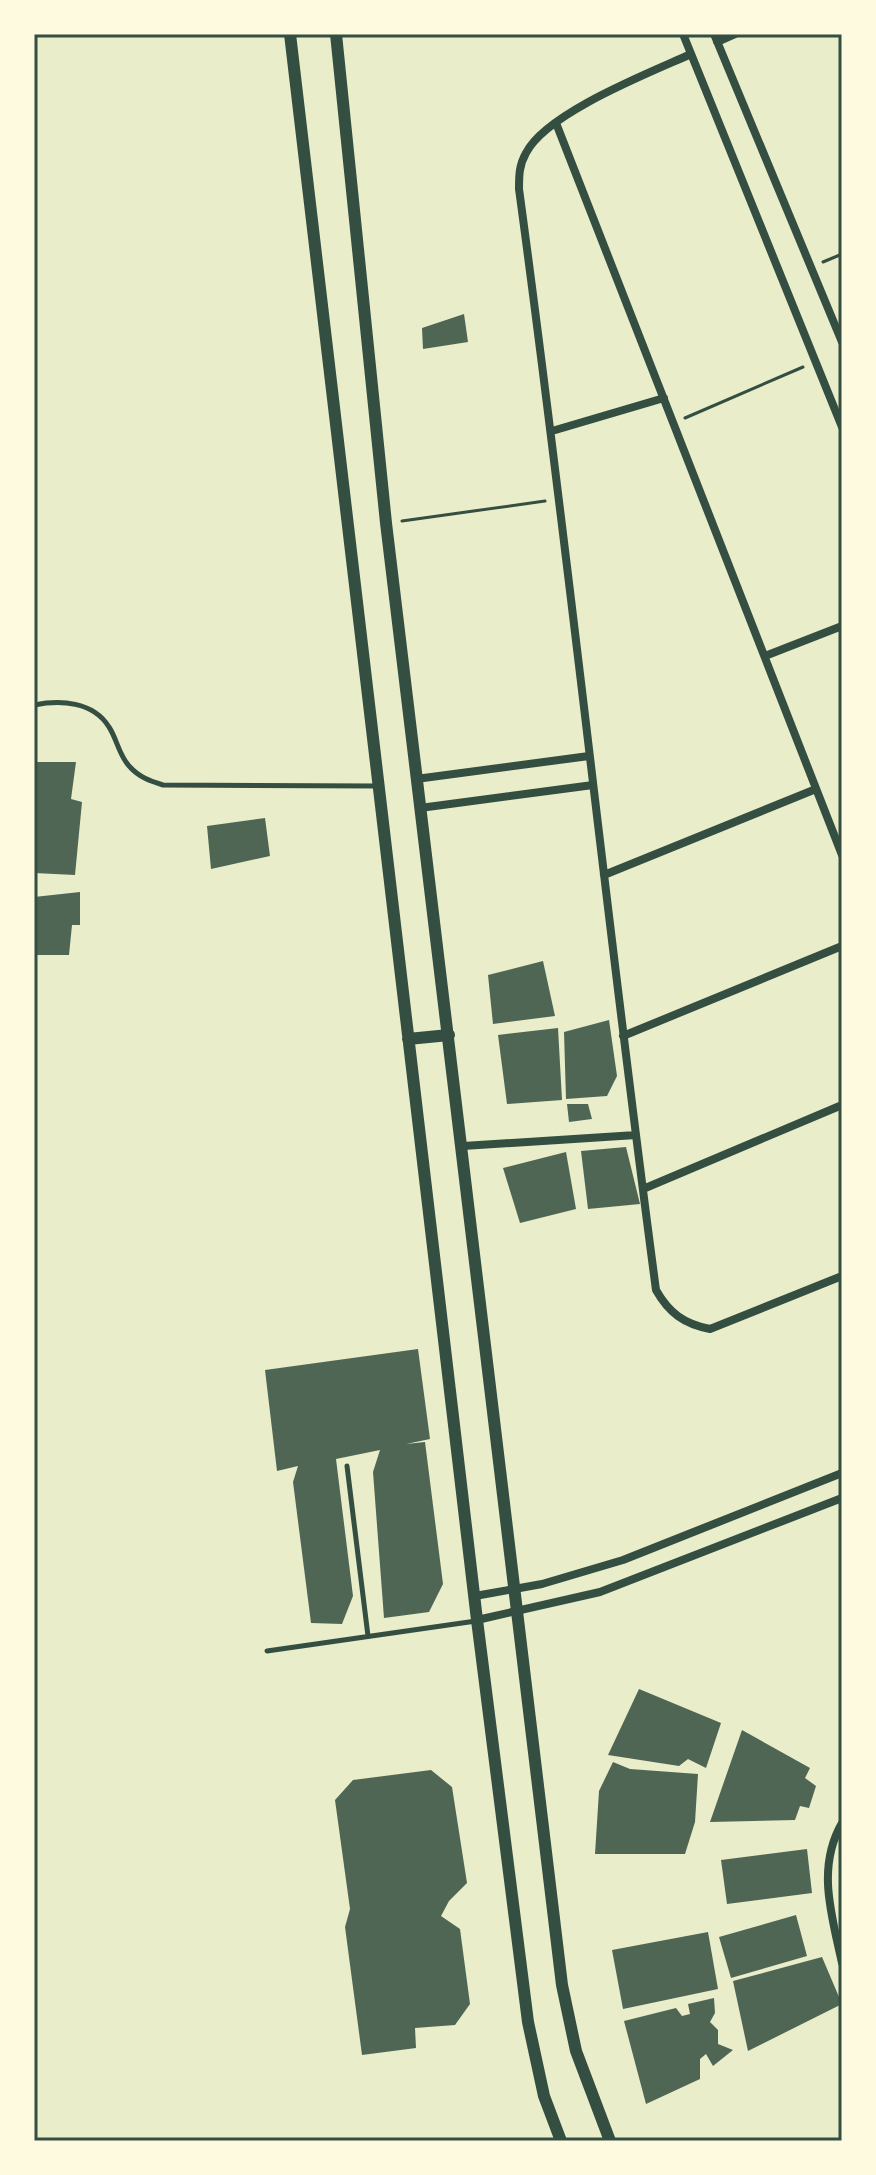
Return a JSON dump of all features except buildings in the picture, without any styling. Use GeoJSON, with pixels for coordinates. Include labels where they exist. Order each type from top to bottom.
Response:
{"type":"FeatureCollection","features":[{"type":"Feature","properties":{"kind":"street"},"geometry":{"type":"LineString","coordinates":[[290,34],[477,1620],[528,2022],[544,2096],[561,2141]]}},
{"type":"Feature","properties":{"kind":"street"},"geometry":{"type":"LineString","coordinates":[[336,34],[386,523],[562,1985],[579,2062],[610,2141]]}},
{"type":"Feature","properties":{"kind":"street"},"geometry":{"type":"LineString","coordinates":[[683,34],[842,427]]}},
{"type":"Feature","properties":{"kind":"street"},"geometry":{"type":"LineString","coordinates":[[735,34],[715,38],[842,342]]}},
{"type":"Feature","properties":{"kind":"street"},"geometry":{"type":"LineString","coordinates":[[691,54],[612,90],[556,123],[527,150],[519,169],[623,1036],[656,1290],[665,1305],[693,1326],[710,1329],[842,1276]]}},
{"type":"Feature","properties":{"kind":"street"},"geometry":{"type":"LineString","coordinates":[[556,123],[842,855]]}},
{"type":"Feature","properties":{"kind":"street"},"geometry":{"type":"LineString","coordinates":[[552,431],[664,398]]}},
{"type":"Feature","properties":{"kind":"street"},"geometry":{"type":"LineString","coordinates":[[765,656],[842,626]]}},
{"type":"Feature","properties":{"kind":"street"},"geometry":{"type":"LineString","coordinates":[[416,779],[589,756]]}},
{"type":"Feature","properties":{"kind":"street"},"geometry":{"type":"LineString","coordinates":[[420,808],[593,785]]}},
{"type":"Feature","properties":{"kind":"street"},"geometry":{"type":"LineString","coordinates":[[604,875],[816,789]]}},
{"type":"Feature","properties":{"kind":"street"},"geometry":{"type":"LineString","coordinates":[[623,1036],[842,946]]}},
{"type":"Feature","properties":{"kind":"street"},"geometry":{"type":"LineString","coordinates":[[408,1039],[449,1035]]}},
{"type":"Feature","properties":{"kind":"street"},"geometry":{"type":"LineString","coordinates":[[643,1189],[842,1105]]}},
{"type":"Feature","properties":{"kind":"street"},"geometry":{"type":"LineString","coordinates":[[463,1146],[636,1135]]}},
{"type":"Feature","properties":{"kind":"street"},"geometry":{"type":"LineString","coordinates":[[475,1596],[569,1577],[623,1560],[842,1473]]}},
{"type":"Feature","properties":{"kind":"street"},"geometry":{"type":"LineString","coordinates":[[477,1620],[572,1600],[627,1583],[842,1498]]}},
{"type":"Feature","properties":{"kind":"street"},"geometry":{"type":"LineString","coordinates":[[842,1823],[829,1856],[826,1880],[842,1963]]}},
{"type":"Feature","properties":{"kind":"lane"},"geometry":{"type":"LineString","coordinates":[[34,705],[67,702],[91,710],[109,726],[127,764],[137,774],[163,785],[378,786]]}},
{"type":"Feature","properties":{"kind":"lane"},"geometry":{"type":"LineString","coordinates":[[347,1466],[368,1636]]}},
{"type":"Feature","properties":{"kind":"lane"},"geometry":{"type":"LineString","coordinates":[[267,1651],[477,1620]]}},
{"type":"Feature","properties":{"kind":"path"},"geometry":{"type":"LineString","coordinates":[[812,266],[842,254]]}},
{"type":"Feature","properties":{"kind":"path"},"geometry":{"type":"LineString","coordinates":[[674,423],[816,362]]}},
{"type":"Feature","properties":{"kind":"path"},"geometry":{"type":"LineString","coordinates":[[386,523],[559,499]]}}]}
